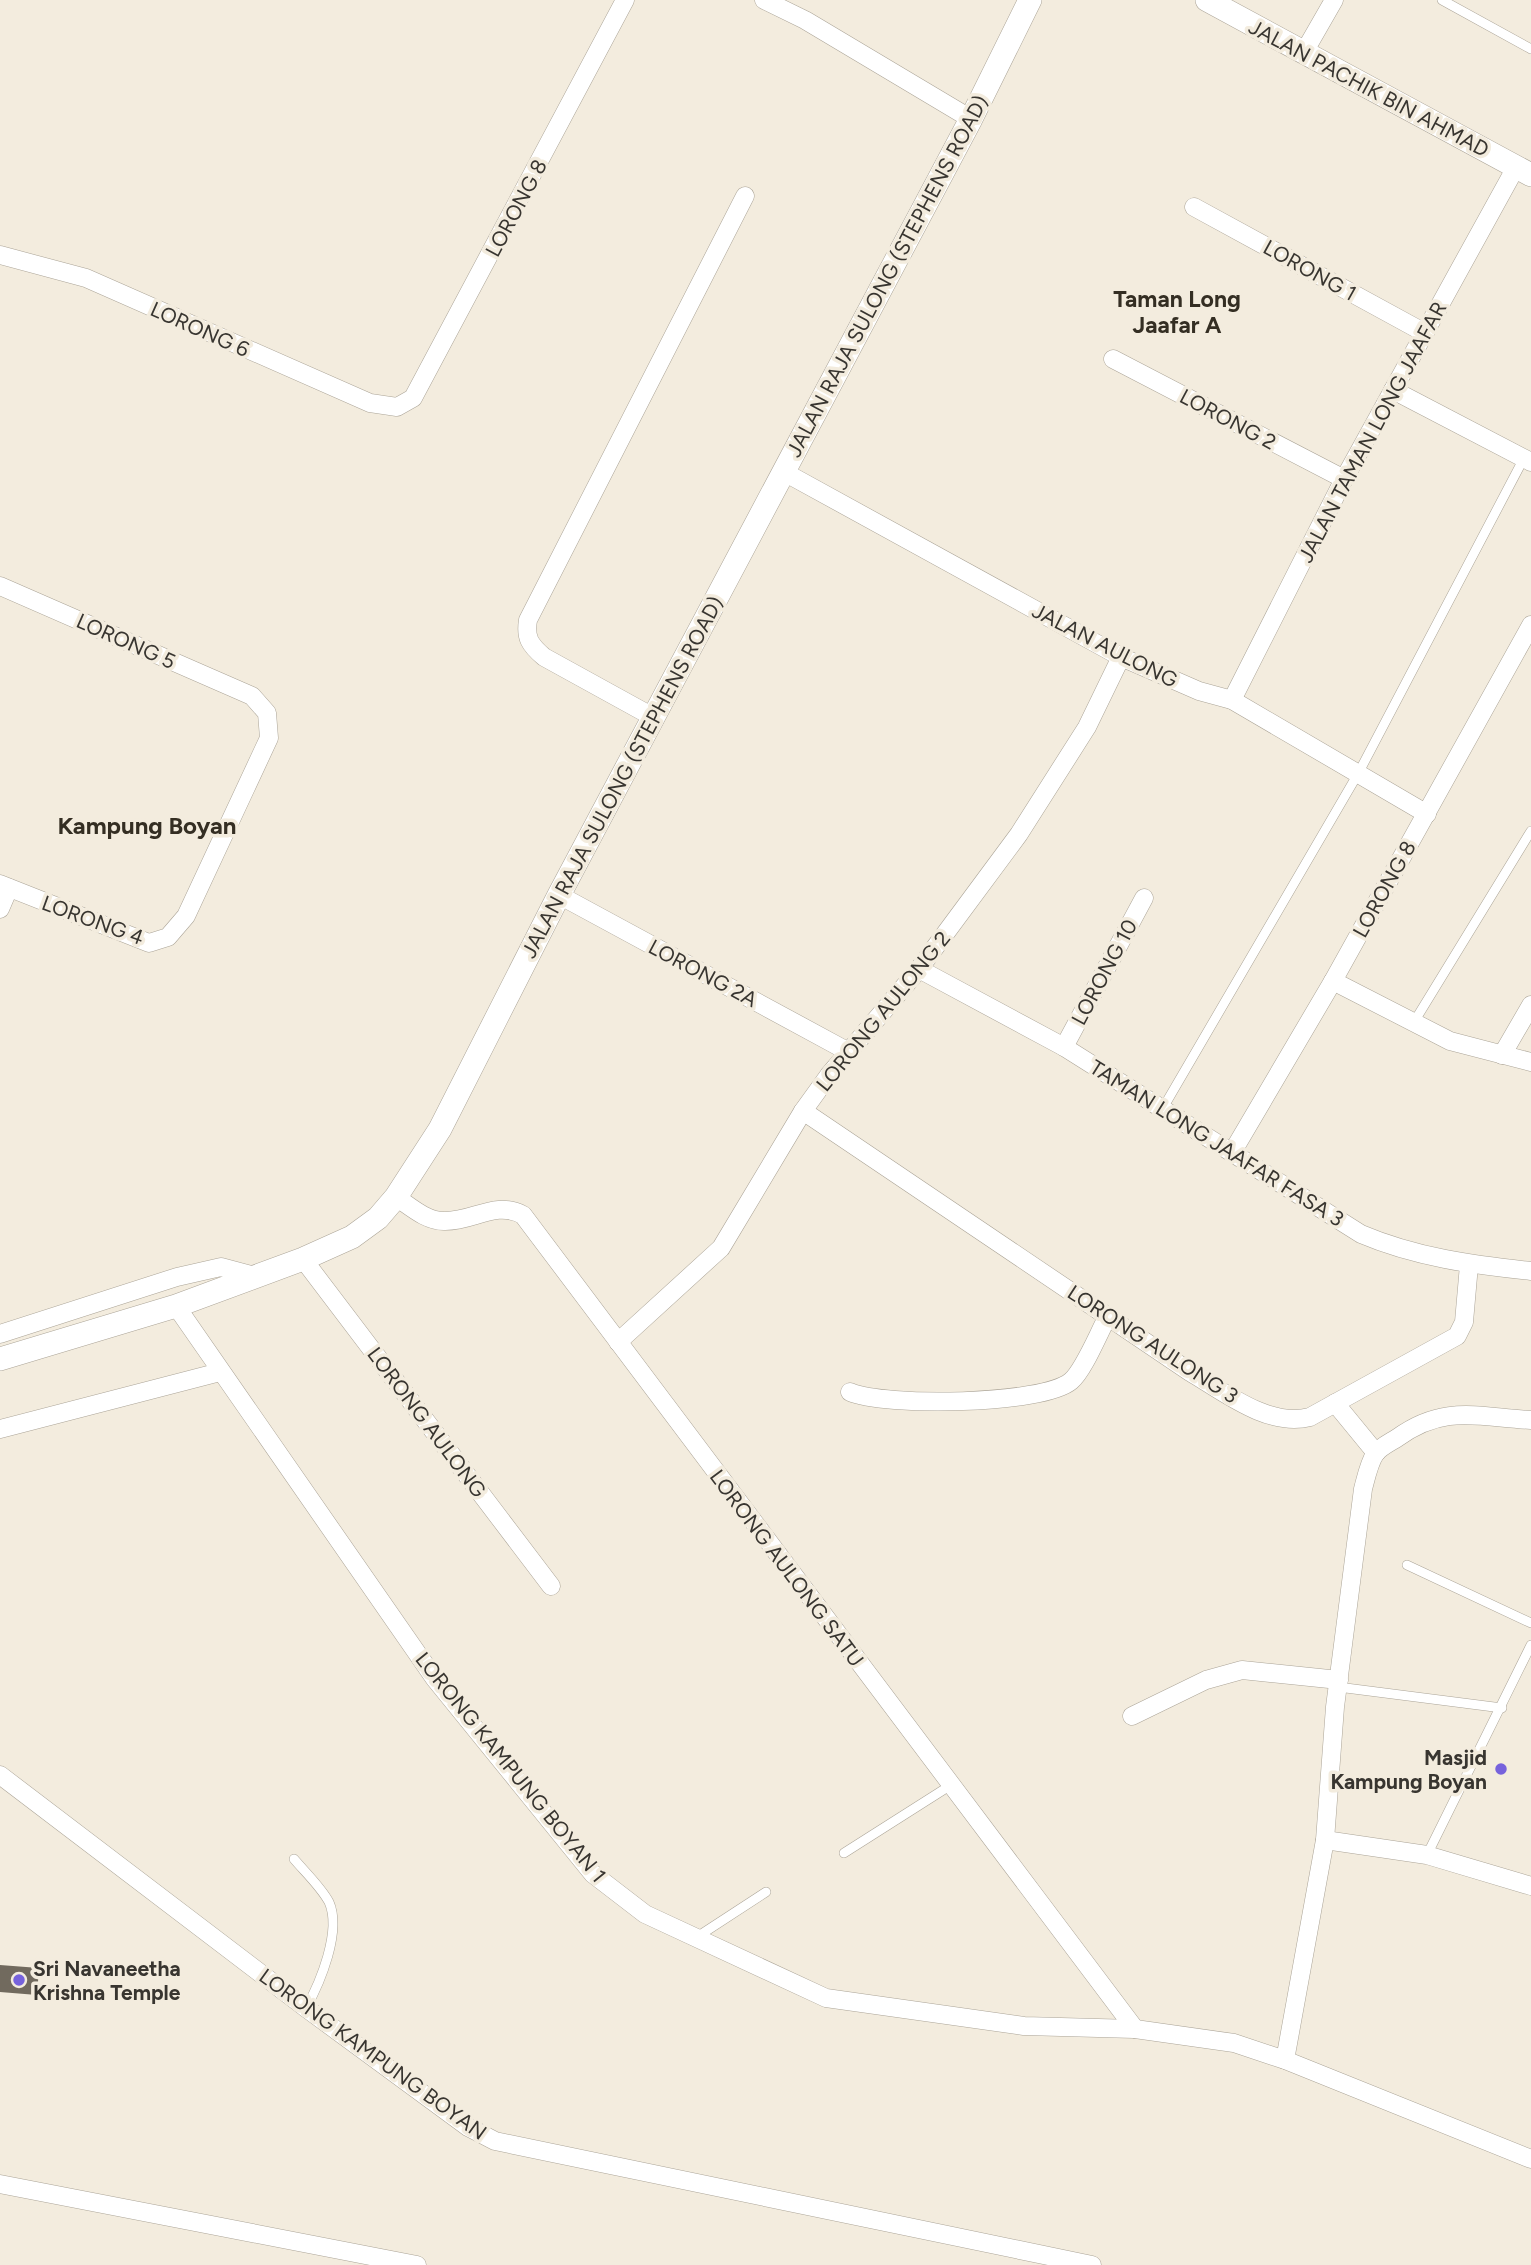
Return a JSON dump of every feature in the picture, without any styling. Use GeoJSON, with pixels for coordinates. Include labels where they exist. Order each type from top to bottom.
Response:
{"type":"FeatureCollection","features":[{"type":"Feature","properties":{"kind":"street","name":"LORONG 8"},"geometry":{"type":"LineString","coordinates":[[397,407],[413,398],[448,336],[625,0]]}},
{"type":"Feature","properties":{"kind":"street"},"geometry":{"type":"LineString","coordinates":[[764,0],[805,20],[971,118]]}},
{"type":"Feature","properties":{"kind":"street","name":"JALAN RAJA SULONG (STEPHENS ROAD)"},"geometry":{"type":"LineString","coordinates":[[0,1359],[177,1306],[303,1259],[352,1237],[378,1218],[396,1197],[440,1129],[559,895],[971,118],[1030,0]]}},
{"type":"Feature","properties":{"kind":"street","name":"JALAN PACHIK BIN AHMAD"},"geometry":{"type":"LineString","coordinates":[[1207,0],[1523,171]]}},
{"type":"Feature","properties":{"kind":"street"},"geometry":{"type":"LineString","coordinates":[[1303,54],[1334,0]]}},
{"type":"Feature","properties":{"kind":"street","name":"JALAN TAMAN LONG JAAFAR"},"geometry":{"type":"LineString","coordinates":[[1232,700],[1392,390],[1523,171]]}},
{"type":"Feature","properties":{"kind":"street"},"geometry":{"type":"LineString","coordinates":[[653,717],[544,657],[532,647],[526,635],[528,620],[745,196]]}},
{"type":"Feature","properties":{"kind":"street","name":"LORONG 1"},"geometry":{"type":"LineString","coordinates":[[1194,206],[1425,332]]}},
{"type":"Feature","properties":{"kind":"street","name":"LORONG 6"},"geometry":{"type":"LineString","coordinates":[[0,255],[86,278],[370,403],[397,407]]}},
{"type":"Feature","properties":{"kind":"street","name":"LORONG 2"},"geometry":{"type":"LineString","coordinates":[[1113,359],[1344,479]]}},
{"type":"Feature","properties":{"kind":"street"},"geometry":{"type":"LineString","coordinates":[[1392,390],[1528,459]]}},
{"type":"Feature","properties":{"kind":"street","name":"JALAN AULONG"},"geometry":{"type":"LineString","coordinates":[[784,472],[1121,657],[1199,691],[1232,700],[1427,814]]}},
{"type":"Feature","properties":{"kind":"street","name":"LORONG 5"},"geometry":{"type":"LineString","coordinates":[[0,586],[252,696]]}},
{"type":"Feature","properties":{"kind":"street","name":"LORONG 8"},"geometry":{"type":"LineString","coordinates":[[1233,1151],[1333,981],[1531,625]]}},
{"type":"Feature","properties":{"kind":"street","name":"LORONG AULONG 2"},"geometry":{"type":"LineString","coordinates":[[618,1342],[721,1248],[803,1111],[847,1051],[919,969],[1019,834],[1087,727],[1121,657]]}},
{"type":"Feature","properties":{"kind":"street","name":"LORONG 4"},"geometry":{"type":"LineString","coordinates":[[5,886],[149,943],[168,936],[186,916],[269,738],[267,713],[252,696]]}},
{"type":"Feature","properties":{"kind":"street"},"geometry":{"type":"LineString","coordinates":[[0,909],[5,886]]}},
{"type":"Feature","properties":{"kind":"street","name":"LORONG 2A"},"geometry":{"type":"LineString","coordinates":[[559,895],[847,1051]]}},
{"type":"Feature","properties":{"kind":"street","name":"LORONG 10"},"geometry":{"type":"LineString","coordinates":[[1064,1047],[1144,898]]}},
{"type":"Feature","properties":{"kind":"street","name":"TAMAN LONG JAAFAR FASA 3"},"geometry":{"type":"LineString","coordinates":[[919,969],[1064,1047],[1361,1234],[1385,1244],[1469,1265],[1531,1272]]}},
{"type":"Feature","properties":{"kind":"street"},"geometry":{"type":"LineString","coordinates":[[1333,981],[1450,1041],[1531,1062]]}},
{"type":"Feature","properties":{"kind":"street"},"geometry":{"type":"LineString","coordinates":[[1502,1055],[1531,1005]]}},
{"type":"Feature","properties":{"kind":"street","name":"LORONG AULONG 3"},"geometry":{"type":"LineString","coordinates":[[803,1111],[1190,1372],[1258,1410],[1296,1421],[1335,1403],[1457,1336],[1464,1322],[1469,1265]]}},
{"type":"Feature","properties":{"kind":"street","name":"LORONG AULONG SATU"},"geometry":{"type":"LineString","coordinates":[[396,1197],[424,1216],[442,1221],[461,1220],[496,1208],[511,1209],[523,1215],[1135,2029]]}},
{"type":"Feature","properties":{"kind":"street","name":"LORONG AULONG"},"geometry":{"type":"LineString","coordinates":[[303,1259],[551,1586]]}},
{"type":"Feature","properties":{"kind":"street"},"geometry":{"type":"LineString","coordinates":[[0,1334],[221,1267],[255,1276]]}},
{"type":"Feature","properties":{"kind":"street","name":"LORONG KAMPUNG BOYAN 1"},"geometry":{"type":"LineString","coordinates":[[177,1306],[220,1372],[435,1679],[593,1874],[645,1914],[826,1997],[1024,2026],[1135,2029],[1234,2043],[1285,2060],[1531,2160]]}},
{"type":"Feature","properties":{"kind":"street"},"geometry":{"type":"LineString","coordinates":[[850,1392],[866,1399],[930,1403],[1014,1396],[1060,1388],[1073,1380],[1108,1316]]}},
{"type":"Feature","properties":{"kind":"street"},"geometry":{"type":"LineString","coordinates":[[0,1429],[220,1372]]}},
{"type":"Feature","properties":{"kind":"street"},"geometry":{"type":"LineString","coordinates":[[1335,1403],[1376,1453]]}},
{"type":"Feature","properties":{"kind":"street"},"geometry":{"type":"LineString","coordinates":[[1285,2060],[1325,1840],[1339,1683],[1363,1489],[1376,1453],[1417,1423],[1431,1417],[1446,1415],[1531,1420]]}},
{"type":"Feature","properties":{"kind":"street"},"geometry":{"type":"LineString","coordinates":[[1132,1716],[1206,1680],[1242,1670],[1339,1683]]}},
{"type":"Feature","properties":{"kind":"street","name":"LORONG KAMPUNG BOYAN"},"geometry":{"type":"LineString","coordinates":[[0,1775],[306,2008],[468,2127],[495,2141],[1092,2265]]}},
{"type":"Feature","properties":{"kind":"street"},"geometry":{"type":"LineString","coordinates":[[1325,1840],[1427,1854],[1531,1886]]}},
{"type":"Feature","properties":{"kind":"street"},"geometry":{"type":"LineString","coordinates":[[0,2184],[417,2265]]}},
{"type":"Feature","properties":{"kind":"lane"},"geometry":{"type":"LineString","coordinates":[[1442,0],[1531,49]]}},
{"type":"Feature","properties":{"kind":"lane"},"geometry":{"type":"LineString","coordinates":[[1163,1108],[1359,772],[1528,459]]}},
{"type":"Feature","properties":{"kind":"lane"},"geometry":{"type":"LineString","coordinates":[[1413,1022],[1531,831]]}},
{"type":"Feature","properties":{"kind":"lane"},"geometry":{"type":"LineString","coordinates":[[1407,1565],[1531,1623]]}},
{"type":"Feature","properties":{"kind":"lane"},"geometry":{"type":"LineString","coordinates":[[1427,1854],[1502,1708],[1531,1645]]}},
{"type":"Feature","properties":{"kind":"lane"},"geometry":{"type":"LineString","coordinates":[[1339,1683],[1502,1708]]}},
{"type":"Feature","properties":{"kind":"lane"},"geometry":{"type":"LineString","coordinates":[[844,1853],[951,1785]]}},
{"type":"Feature","properties":{"kind":"lane"},"geometry":{"type":"LineString","coordinates":[[294,1859],[332,1909],[326,1965],[306,2008]]}},
{"type":"Feature","properties":{"kind":"lane"},"geometry":{"type":"LineString","coordinates":[[696,1938],[766,1892]]}},
{"type":"Feature","properties":{"kind":"building","name":"Sri Navaneetha Krishna Temple"},"geometry":{"type":"Polygon","coordinates":[[[0,1965],[39,1968],[37,1995],[0,1992],[0,1965]]]}},
{"type":"Feature","properties":{"kind":"place","name":"Masjid Kampung Boyan"},"geometry":{"type":"Point","coordinates":[1501,1769]}},
{"type":"Feature","properties":{"kind":"place","name":"Sri Navaneetha Krishna Temple"},"geometry":{"type":"Point","coordinates":[19,1980]}},
{"type":"Feature","properties":{"kind":"district","name":"Taman Long Jaafar A"},"geometry":{"type":"Point","coordinates":[1177,312]}},
{"type":"Feature","properties":{"kind":"district","name":"Kampung Boyan"},"geometry":{"type":"Point","coordinates":[147,825]}}]}
